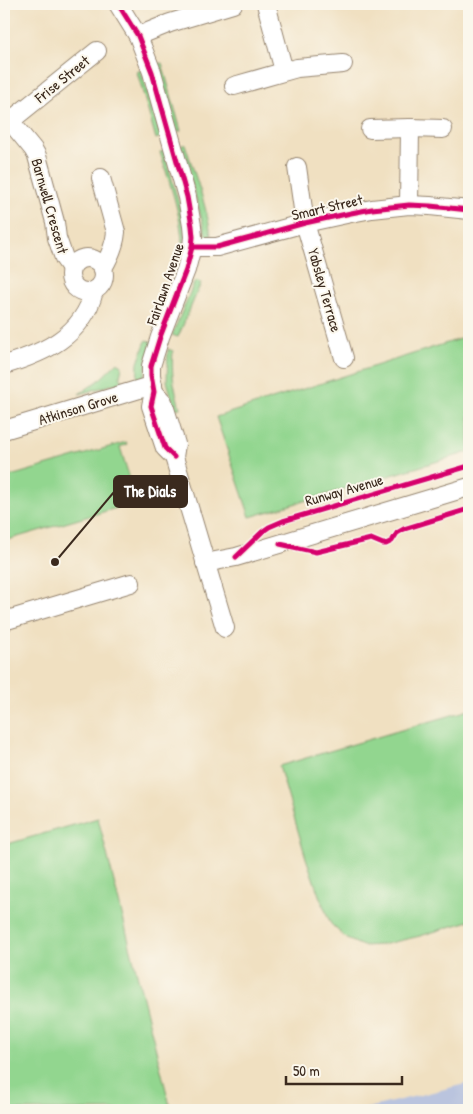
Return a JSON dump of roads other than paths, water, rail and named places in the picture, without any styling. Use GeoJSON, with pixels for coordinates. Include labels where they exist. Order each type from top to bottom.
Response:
{"type":"FeatureCollection","features":[{"type":"Feature","properties":{"kind":"street","name":"Fairlawn Avenue"},"geometry":{"type":"LineString","coordinates":[[118,4],[138,36],[152,72],[192,226],[192,247],[186,270],[151,366],[153,388],[163,402],[176,444],[174,457],[225,628]]}},
{"type":"Feature","properties":{"kind":"street"},"geometry":{"type":"LineString","coordinates":[[138,36],[170,23],[233,4]]}},
{"type":"Feature","properties":{"kind":"street"},"geometry":{"type":"LineString","coordinates":[[266,4],[284,71]]}},
{"type":"Feature","properties":{"kind":"street","name":"Frise Street"},"geometry":{"type":"LineString","coordinates":[[7,124],[97,51]]}},
{"type":"Feature","properties":{"kind":"street"},"geometry":{"type":"LineString","coordinates":[[234,86],[297,68],[344,64]]}},
{"type":"Feature","properties":{"kind":"street","name":"Barnwell Crescent"},"geometry":{"type":"LineString","coordinates":[[7,124],[33,149],[37,156],[55,222],[57,238],[64,258],[71,268]]}},
{"type":"Feature","properties":{"kind":"street"},"geometry":{"type":"LineString","coordinates":[[370,130],[410,128],[443,130]]}},
{"type":"Feature","properties":{"kind":"street"},"geometry":{"type":"LineString","coordinates":[[409,206],[410,128]]}},
{"type":"Feature","properties":{"kind":"street","name":"Yabsley Terrace"},"geometry":{"type":"LineString","coordinates":[[296,167],[305,223],[344,358]]}},
{"type":"Feature","properties":{"kind":"street"},"geometry":{"type":"LineString","coordinates":[[101,178],[116,232],[109,259],[103,268]]}},
{"type":"Feature","properties":{"kind":"street","name":"Smart Street"},"geometry":{"type":"LineString","coordinates":[[192,247],[217,248],[305,223],[351,213],[409,206],[469,210]]}},
{"type":"Feature","properties":{"kind":"street"},"geometry":{"type":"LineString","coordinates":[[90,258],[96,260],[105,272],[104,281],[98,289],[88,293],[82,292],[77,290],[70,280],[71,268],[79,260],[90,258]]}},
{"type":"Feature","properties":{"kind":"street"},"geometry":{"type":"LineString","coordinates":[[4,365],[45,350],[69,334],[85,315],[92,301],[94,291]]}},
{"type":"Feature","properties":{"kind":"street","name":"Atkinson Grove"},"geometry":{"type":"LineString","coordinates":[[4,430],[153,388]]}},
{"type":"Feature","properties":{"kind":"street"},"geometry":{"type":"LineString","coordinates":[[205,563],[236,557],[469,487]]}},
{"type":"Feature","properties":{"kind":"street"},"geometry":{"type":"LineString","coordinates":[[4,620],[130,583]]}},
{"type":"Feature","properties":{"kind":"place","name":"The Dials"},"geometry":{"type":"Point","coordinates":[55,562]}}]}
